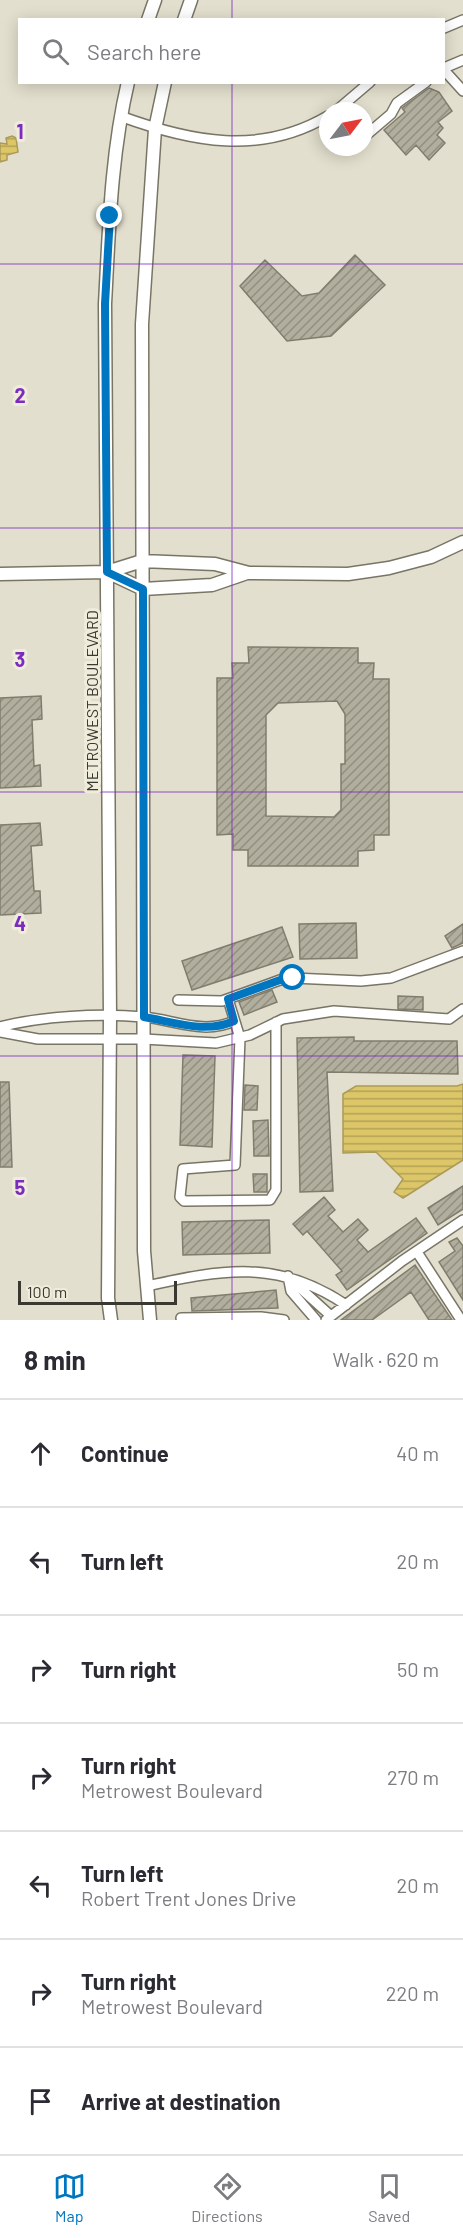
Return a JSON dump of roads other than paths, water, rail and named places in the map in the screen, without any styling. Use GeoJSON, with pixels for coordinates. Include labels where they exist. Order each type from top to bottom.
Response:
{"type":"FeatureCollection","features":[{"type":"Feature","properties":{"kind":"street"},"geometry":{"type":"LineString","coordinates":[[149,18],[155,0]]}},
{"type":"Feature","properties":{"kind":"street"},"geometry":{"type":"LineString","coordinates":[[185,18],[191,0]]}},
{"type":"Feature","properties":{"kind":"street"},"geometry":{"type":"LineString","coordinates":[[445,28],[463,20]]}},
{"type":"Feature","properties":{"kind":"street"},"geometry":{"type":"LineString","coordinates":[[445,69],[463,60]]}},
{"type":"Feature","properties":{"kind":"street"},"geometry":{"type":"LineString","coordinates":[[445,70],[463,91]]}},
{"type":"Feature","properties":{"kind":"street","name":"METROWEST BOULEVARD"},"geometry":{"type":"LineString","coordinates":[[111,1320],[108,1298],[110,1017],[105,304],[110,216],[120,116],[128,84]]}},
{"type":"Feature","properties":{"kind":"street"},"geometry":{"type":"LineString","coordinates":[[150,1320],[144,1251],[142,324],[155,129],[165,84]]}},
{"type":"Feature","properties":{"kind":"street"},"geometry":{"type":"LineString","coordinates":[[347,102],[368,84]]}},
{"type":"Feature","properties":{"kind":"street"},"geometry":{"type":"LineString","coordinates":[[373,129],[391,114],[397,103],[423,84]]}},
{"type":"Feature","properties":{"kind":"street"},"geometry":{"type":"LineString","coordinates":[[120,116],[155,129],[241,143],[274,139],[319,121]]}},
{"type":"Feature","properties":{"kind":"street"},"geometry":{"type":"LineString","coordinates":[[0,574],[107,572],[142,561],[215,564],[249,573],[348,574],[387,569],[431,557],[463,542]]}},
{"type":"Feature","properties":{"kind":"street"},"geometry":{"type":"LineString","coordinates":[[107,572],[143,589],[212,585],[249,573]]}},
{"type":"Feature","properties":{"kind":"street"},"geometry":{"type":"LineString","coordinates":[[178,1000],[206,1002],[228,999],[280,980],[293,978],[361,981],[391,978],[463,951]]}},
{"type":"Feature","properties":{"kind":"street"},"geometry":{"type":"LineString","coordinates":[[228,999],[240,1038],[236,1165],[183,1169],[180,1197],[184,1201],[270,1200],[274,1196],[276,1190],[276,1022]]}},
{"type":"Feature","properties":{"kind":"street"},"geometry":{"type":"LineString","coordinates":[[0,1032],[38,1039],[143,1039],[216,1043],[240,1038],[283,1018],[334,1011],[448,1019],[463,1009]]}},
{"type":"Feature","properties":{"kind":"street"},"geometry":{"type":"LineString","coordinates":[[0,1027],[33,1018],[144,1017],[212,1029],[234,1021]]}},
{"type":"Feature","properties":{"kind":"street"},"geometry":{"type":"LineString","coordinates":[[288,1276],[329,1318],[417,1252],[462,1224]]}},
{"type":"Feature","properties":{"kind":"street"},"geometry":{"type":"LineString","coordinates":[[417,1252],[461,1320]]}},
{"type":"Feature","properties":{"kind":"street"},"geometry":{"type":"LineString","coordinates":[[147,1286],[195,1274],[252,1270],[288,1276],[314,1285],[346,1305]]}},
{"type":"Feature","properties":{"kind":"street"},"geometry":{"type":"LineString","coordinates":[[288,1276],[291,1291],[316,1320]]}},
{"type":"Feature","properties":{"kind":"street"},"geometry":{"type":"LineString","coordinates":[[181,1318],[261,1317],[284,1320]]}}]}
